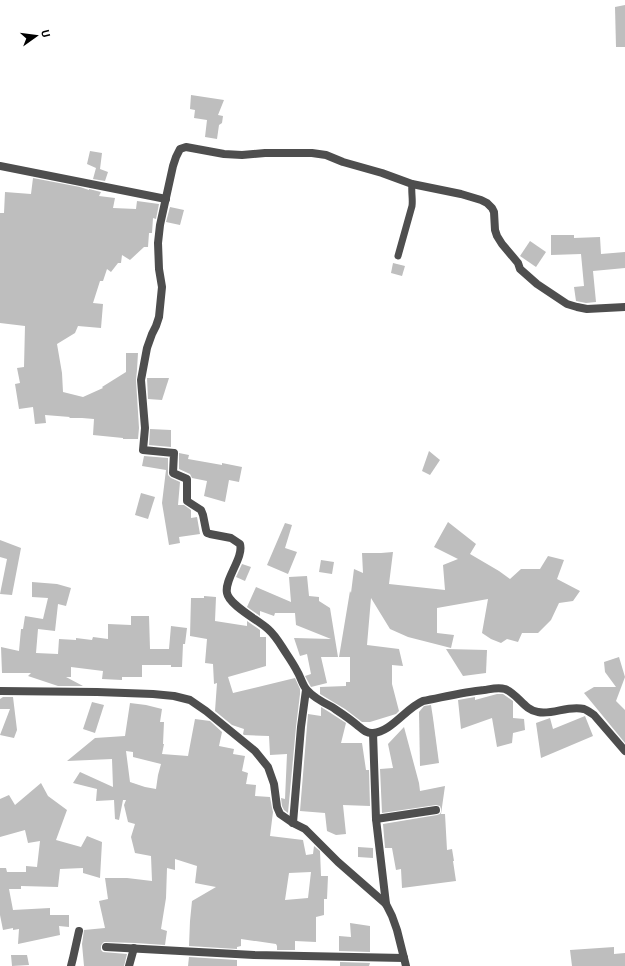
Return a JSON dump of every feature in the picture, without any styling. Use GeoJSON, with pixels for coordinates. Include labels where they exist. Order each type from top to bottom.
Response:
{"type":"FeatureCollection","features":[{"type":"Feature","properties":{"kind":"street"},"geometry":{"type":"LineString","coordinates":[[293,823],[301,727],[306,690],[298,671],[277,638],[268,629],[237,606],[228,595],[227,588],[240,554],[240,544],[231,538],[207,533],[201,510],[187,501],[187,478],[172,473],[174,453],[143,450],[145,428],[141,380],[147,348],[156,326],[160,310],[162,287],[159,269],[158,243],[160,225],[173,166],[180,149],[186,147],[224,154],[242,155],[264,153],[312,153],[326,155],[343,162],[382,173],[412,184],[473,197],[487,203],[492,208],[494,212],[495,230],[497,236],[518,263],[520,269],[537,284],[566,304],[587,309],[625,307]]}},
{"type":"Feature","properties":{"kind":"street"},"geometry":{"type":"LineString","coordinates":[[0,166],[166,199]]}},
{"type":"Feature","properties":{"kind":"street"},"geometry":{"type":"LineString","coordinates":[[306,690],[345,715],[367,732],[372,733],[383,730],[412,707],[423,701],[468,692],[498,688],[504,689],[512,692],[530,710],[537,712],[545,713],[573,709],[583,709],[588,711],[594,715],[625,750]]}},
{"type":"Feature","properties":{"kind":"street"},"geometry":{"type":"LineString","coordinates":[[0,691],[153,694],[174,696],[190,700],[206,711],[255,751],[262,759],[268,767],[272,777],[278,811],[284,817],[305,829],[338,862],[386,904]]}},
{"type":"Feature","properties":{"kind":"street"},"geometry":{"type":"LineString","coordinates":[[106,947],[405,962],[397,930],[386,904],[376,820],[372,733]]}},
{"type":"Feature","properties":{"kind":"street"},"geometry":{"type":"LineString","coordinates":[[376,820],[436,810]]}},
{"type":"Feature","properties":{"kind":"street"},"geometry":{"type":"LineString","coordinates":[[70,966],[78,931]]}},
{"type":"Feature","properties":{"kind":"street"},"geometry":{"type":"LineString","coordinates":[[129,966],[134,948]]}},
{"type":"Feature","properties":{"kind":"lane"},"geometry":{"type":"LineString","coordinates":[[398,256],[412,206],[412,184]]}},
{"type":"Feature","properties":{"kind":"building"},"geometry":{"type":"Polygon","coordinates":[[[625,5],[625,47],[616,47],[615,7],[625,5]]]}},
{"type":"Feature","properties":{"kind":"building"},"geometry":{"type":"Polygon","coordinates":[[[191,95],[224,100],[218,115],[223,116],[222,123],[219,125],[217,139],[205,137],[207,120],[194,118],[195,110],[190,109],[191,95]]]}},
{"type":"Feature","properties":{"kind":"building"},"geometry":{"type":"Polygon","coordinates":[[[90,151],[102,153],[100,169],[108,172],[105,181],[93,179],[96,168],[87,164],[90,151]]]}},
{"type":"Feature","properties":{"kind":"building"},"geometry":{"type":"Polygon","coordinates":[[[33,178],[101,192],[99,196],[115,198],[113,208],[136,209],[137,201],[159,204],[156,219],[153,218],[152,233],[149,233],[148,247],[144,247],[130,260],[122,255],[121,263],[118,263],[111,272],[107,269],[103,281],[100,281],[93,303],[103,304],[101,328],[78,326],[75,333],[57,344],[62,373],[63,392],[83,397],[103,388],[102,387],[126,372],[126,353],[138,353],[136,380],[139,428],[138,439],[123,439],[93,435],[94,419],[45,415],[46,423],[35,424],[33,407],[19,409],[15,384],[20,383],[17,368],[24,367],[25,326],[0,323],[0,213],[4,213],[5,192],[31,194],[33,178]]]}},
{"type":"Feature","properties":{"kind":"building"},"geometry":{"type":"Polygon","coordinates":[[[170,207],[184,210],[180,225],[166,222],[170,207]]]}},
{"type":"Feature","properties":{"kind":"building"},"geometry":{"type":"Polygon","coordinates":[[[551,235],[574,235],[574,238],[600,237],[601,254],[625,252],[625,268],[593,271],[596,302],[586,303],[576,301],[574,287],[584,286],[581,254],[551,255],[551,235]]]}},
{"type":"Feature","properties":{"kind":"building"},"geometry":{"type":"Polygon","coordinates":[[[530,241],[546,252],[536,267],[520,256],[530,241]]]}},
{"type":"Feature","properties":{"kind":"building"},"geometry":{"type":"Polygon","coordinates":[[[393,263],[405,266],[402,276],[391,273],[393,263]]]}},
{"type":"Feature","properties":{"kind":"building"},"geometry":{"type":"Polygon","coordinates":[[[147,378],[169,378],[162,400],[148,399],[147,378]]]}},
{"type":"Feature","properties":{"kind":"building"},"geometry":{"type":"Polygon","coordinates":[[[150,429],[171,430],[171,447],[149,445],[150,429]]]}},
{"type":"Feature","properties":{"kind":"building"},"geometry":{"type":"Polygon","coordinates":[[[429,451],[440,460],[430,475],[422,471],[429,451]]]}},
{"type":"Feature","properties":{"kind":"building"},"geometry":{"type":"Polygon","coordinates":[[[179,453],[189,455],[188,459],[242,467],[239,482],[229,480],[225,502],[204,496],[207,481],[192,478],[190,474],[179,469],[179,453]]]}},
{"type":"Feature","properties":{"kind":"building"},"geometry":{"type":"Polygon","coordinates":[[[144,456],[168,458],[168,475],[180,482],[178,505],[184,505],[191,510],[191,518],[197,517],[200,534],[179,537],[180,543],[169,545],[162,503],[166,470],[142,466],[144,456]]]}},
{"type":"Feature","properties":{"kind":"building"},"geometry":{"type":"Polygon","coordinates":[[[141,493],[155,497],[148,519],[135,515],[141,493]]]}},
{"type":"Feature","properties":{"kind":"building"},"geometry":{"type":"Polygon","coordinates":[[[448,522],[476,544],[470,554],[510,579],[521,569],[540,569],[548,556],[564,560],[557,579],[580,591],[573,601],[559,603],[551,620],[538,633],[522,633],[518,642],[507,639],[501,643],[482,633],[488,599],[437,608],[437,633],[454,635],[451,648],[408,637],[390,629],[371,598],[367,645],[399,649],[403,666],[392,665],[392,684],[399,711],[396,714],[370,722],[362,722],[345,709],[320,694],[320,687],[346,686],[346,682],[350,682],[350,657],[339,657],[354,569],[363,573],[362,553],[393,552],[389,584],[445,590],[443,565],[458,559],[434,547],[448,522]]]}},
{"type":"Feature","properties":{"kind":"building"},"geometry":{"type":"Polygon","coordinates":[[[285,523],[292,525],[285,548],[297,552],[288,574],[267,565],[285,523]]]}},
{"type":"Feature","properties":{"kind":"building"},"geometry":{"type":"Polygon","coordinates":[[[0,540],[21,548],[12,595],[0,594],[7,559],[0,557],[0,540]]]}},
{"type":"Feature","properties":{"kind":"building"},"geometry":{"type":"Polygon","coordinates":[[[321,560],[334,562],[332,574],[319,572],[321,560]]]}},
{"type":"Feature","properties":{"kind":"building"},"geometry":{"type":"Polygon","coordinates":[[[242,564],[251,567],[245,581],[236,577],[242,564]]]}},
{"type":"Feature","properties":{"kind":"building"},"geometry":{"type":"Polygon","coordinates":[[[307,576],[309,596],[319,597],[319,601],[330,608],[338,657],[321,657],[327,683],[311,687],[305,676],[311,674],[307,654],[300,656],[294,638],[331,639],[296,625],[295,613],[275,613],[274,616],[260,611],[260,616],[247,607],[256,587],[291,602],[289,577],[307,576]]]}},
{"type":"Feature","properties":{"kind":"building"},"geometry":{"type":"Polygon","coordinates":[[[32,582],[57,584],[71,588],[66,606],[58,604],[55,631],[38,629],[36,653],[58,654],[59,639],[76,640],[76,638],[92,640],[93,637],[108,639],[108,624],[131,625],[131,616],[149,616],[150,649],[169,649],[171,626],[187,628],[185,644],[183,644],[182,667],[171,667],[171,665],[142,665],[142,677],[122,677],[122,680],[102,679],[103,671],[71,667],[71,677],[66,677],[83,686],[58,686],[28,676],[31,673],[2,673],[1,647],[19,651],[21,629],[23,629],[25,616],[43,619],[48,598],[32,597],[32,582]]]}},
{"type":"Feature","properties":{"kind":"building"},"geometry":{"type":"Polygon","coordinates":[[[204,596],[216,597],[215,621],[247,626],[247,621],[260,630],[260,637],[266,637],[266,666],[228,677],[233,693],[295,678],[300,689],[288,813],[282,806],[281,798],[285,799],[287,754],[270,755],[269,736],[244,735],[244,729],[232,725],[215,711],[217,683],[214,684],[213,664],[205,663],[207,639],[190,636],[191,598],[204,598],[204,596]]]}},
{"type":"Feature","properties":{"kind":"building"},"geometry":{"type":"Polygon","coordinates":[[[446,649],[487,650],[486,673],[463,676],[446,649]]]}},
{"type":"Feature","properties":{"kind":"building"},"geometry":{"type":"Polygon","coordinates":[[[619,657],[625,677],[616,701],[625,710],[625,743],[584,693],[594,687],[616,687],[605,672],[604,662],[619,657]]]}},
{"type":"Feature","properties":{"kind":"building"},"geometry":{"type":"Polygon","coordinates":[[[497,694],[503,694],[513,701],[513,718],[524,719],[525,730],[513,733],[512,743],[497,747],[492,718],[461,729],[458,700],[475,697],[475,700],[497,694]]]}},
{"type":"Feature","properties":{"kind":"building"},"geometry":{"type":"Polygon","coordinates":[[[3,697],[13,697],[17,730],[14,738],[0,735],[10,709],[0,709],[0,699],[3,697]]]}},
{"type":"Feature","properties":{"kind":"building"},"geometry":{"type":"Polygon","coordinates":[[[92,702],[104,705],[95,733],[83,729],[92,702]]]}},
{"type":"Feature","properties":{"kind":"building"},"geometry":{"type":"Polygon","coordinates":[[[130,703],[146,705],[162,709],[160,722],[164,722],[164,744],[162,754],[188,756],[195,719],[210,721],[222,732],[219,746],[234,749],[233,754],[245,756],[242,771],[248,773],[246,784],[256,785],[255,796],[270,797],[273,812],[270,836],[303,840],[306,855],[313,854],[314,846],[320,851],[321,876],[328,876],[327,899],[324,899],[324,915],[316,917],[316,942],[295,941],[295,950],[277,950],[276,944],[241,939],[241,946],[237,947],[237,949],[189,946],[192,901],[216,887],[195,883],[197,866],[175,859],[175,870],[167,868],[166,898],[161,929],[167,931],[165,945],[104,942],[101,946],[101,950],[103,952],[127,954],[124,966],[84,966],[82,944],[84,930],[105,928],[99,901],[108,899],[105,878],[127,878],[152,881],[151,856],[135,853],[131,837],[135,824],[128,822],[124,805],[126,800],[123,800],[119,820],[115,819],[114,800],[96,801],[97,789],[73,783],[80,772],[113,787],[112,759],[67,761],[95,738],[125,736],[130,703]],[[126,751],[130,782],[156,789],[161,764],[133,757],[133,752],[126,751]],[[311,872],[289,873],[285,900],[308,898],[311,872]]]}},
{"type":"Feature","properties":{"kind":"building"},"geometry":{"type":"Polygon","coordinates":[[[431,705],[439,763],[420,766],[419,712],[424,706],[431,705]]]}},
{"type":"Feature","properties":{"kind":"building"},"geometry":{"type":"Polygon","coordinates":[[[321,707],[346,723],[341,743],[362,743],[366,770],[369,770],[370,806],[343,805],[346,834],[336,835],[327,831],[325,813],[300,811],[308,714],[321,716],[321,707]]]}},
{"type":"Feature","properties":{"kind":"building"},"geometry":{"type":"Polygon","coordinates":[[[585,716],[593,736],[541,758],[536,723],[550,718],[553,729],[585,716]]]}},
{"type":"Feature","properties":{"kind":"building"},"geometry":{"type":"Polygon","coordinates":[[[404,727],[420,791],[445,786],[441,814],[445,814],[447,850],[452,849],[456,881],[402,888],[401,869],[396,870],[392,848],[385,848],[383,824],[437,815],[441,812],[440,806],[436,805],[382,813],[380,769],[393,768],[388,744],[404,727]]]}},
{"type":"Feature","properties":{"kind":"building"},"geometry":{"type":"Polygon","coordinates":[[[41,783],[48,796],[67,810],[56,840],[81,847],[87,836],[102,842],[100,878],[83,873],[83,868],[60,869],[58,887],[21,886],[21,889],[9,889],[13,910],[50,908],[50,915],[69,915],[69,927],[59,926],[60,935],[18,944],[19,929],[13,930],[13,928],[3,930],[0,915],[0,868],[6,868],[7,872],[26,872],[26,866],[37,867],[40,841],[28,843],[25,830],[0,837],[0,799],[9,795],[15,805],[41,783]]]}},
{"type":"Feature","properties":{"kind":"building"},"geometry":{"type":"Polygon","coordinates":[[[358,847],[373,848],[373,858],[358,857],[358,847]]]}},
{"type":"Feature","properties":{"kind":"building"},"geometry":{"type":"Polygon","coordinates":[[[350,923],[370,926],[370,952],[339,951],[339,936],[351,937],[350,923]]]}},
{"type":"Feature","properties":{"kind":"building"},"geometry":{"type":"Polygon","coordinates":[[[614,947],[614,954],[625,953],[625,966],[572,966],[570,950],[614,947]]]}},
{"type":"Feature","properties":{"kind":"building"},"geometry":{"type":"Polygon","coordinates":[[[11,955],[27,955],[29,965],[12,966],[11,955]]]}},
{"type":"Feature","properties":{"kind":"building"},"geometry":{"type":"Polygon","coordinates":[[[189,957],[237,960],[237,966],[188,966],[189,957]]]}},
{"type":"Feature","properties":{"kind":"building"},"geometry":{"type":"Polygon","coordinates":[[[340,962],[370,963],[369,966],[340,966],[340,962]]]}}]}
